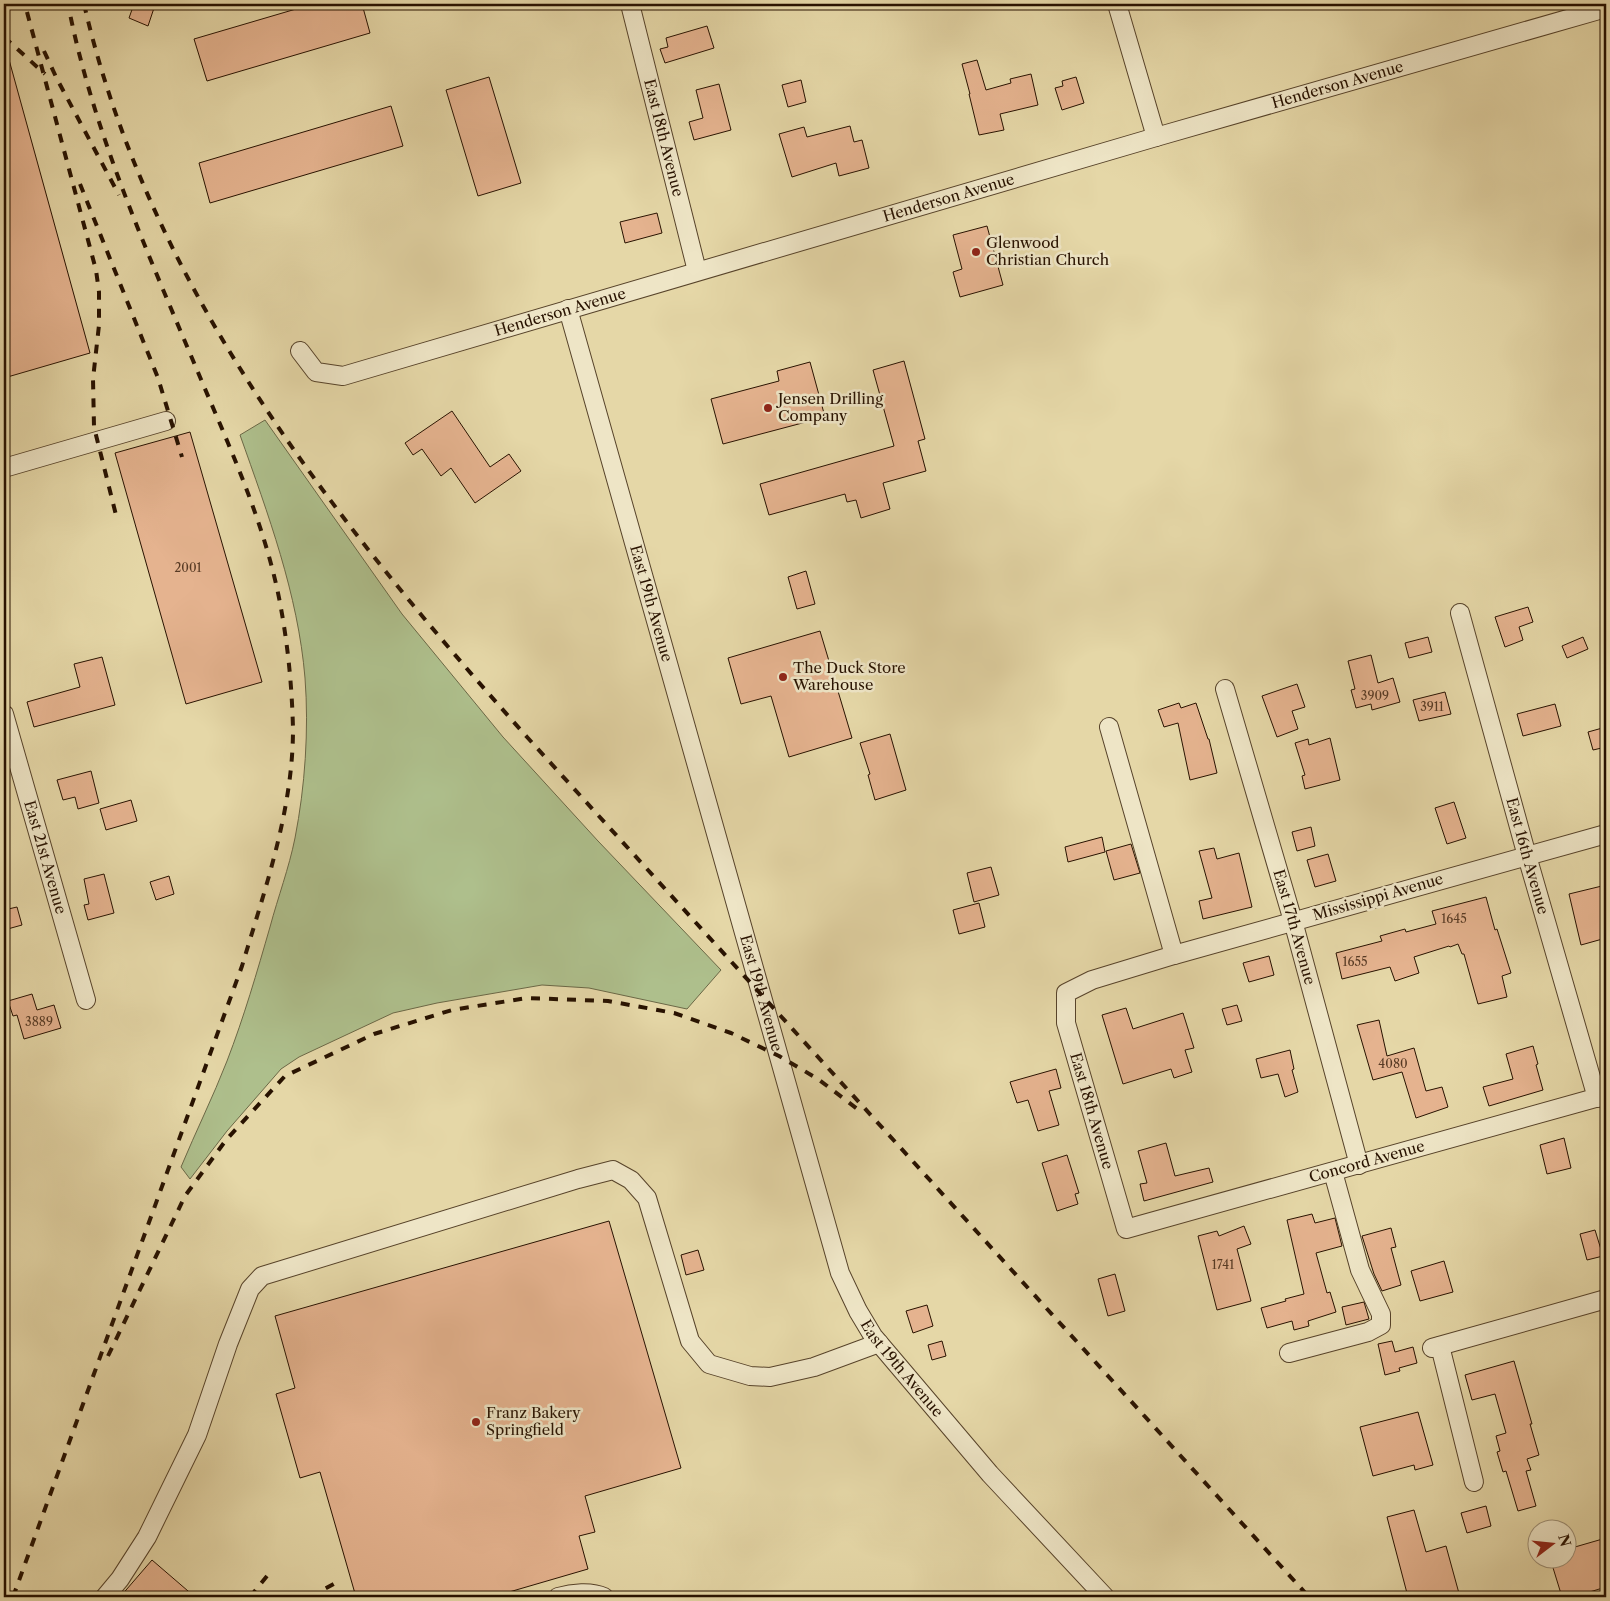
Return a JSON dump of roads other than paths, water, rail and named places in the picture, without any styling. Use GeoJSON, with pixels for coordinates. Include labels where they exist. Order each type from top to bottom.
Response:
{"type":"FeatureCollection","features":[{"type":"Feature","properties":{"kind":"street","name":"East 18th Avenue"},"geometry":{"type":"LineString","coordinates":[[630,4],[697,271]]}},
{"type":"Feature","properties":{"kind":"street"},"geometry":{"type":"LineString","coordinates":[[1118,4],[1156,137]]}},
{"type":"Feature","properties":{"kind":"street","name":"Henderson Avenue"},"geometry":{"type":"LineString","coordinates":[[300,351],[316,372],[343,376],[1156,137],[1606,8]]}},
{"type":"Feature","properties":{"kind":"street","name":"East 19th Avenue"},"geometry":{"type":"LineString","coordinates":[[568,309],[840,1273],[858,1312],[879,1344],[1096,1595]]}},
{"type":"Feature","properties":{"kind":"street"},"geometry":{"type":"LineString","coordinates":[[4,468],[166,421]]}},
{"type":"Feature","properties":{"kind":"street","name":"East 16th Avenue"},"geometry":{"type":"LineString","coordinates":[[1460,613],[1526,856],[1602,1096]]}},
{"type":"Feature","properties":{"kind":"street","name":"East 17th Avenue"},"geometry":{"type":"LineString","coordinates":[[1225,689],[1293,921],[1359,1165]]}},
{"type":"Feature","properties":{"kind":"street","name":"East 21st Avenue"},"geometry":{"type":"LineString","coordinates":[[4,714],[86,1000]]}},
{"type":"Feature","properties":{"kind":"street"},"geometry":{"type":"LineString","coordinates":[[1109,727],[1174,955]]}},
{"type":"Feature","properties":{"kind":"street","name":"Mississippi Avenue"},"geometry":{"type":"LineString","coordinates":[[1066,992],[1092,980],[1174,955],[1606,834]]}},
{"type":"Feature","properties":{"kind":"street","name":"East 18th Avenue"},"geometry":{"type":"LineString","coordinates":[[1066,992],[1066,1023],[1126,1229]]}},
{"type":"Feature","properties":{"kind":"street","name":"Concord Avenue"},"geometry":{"type":"LineString","coordinates":[[1126,1229],[1602,1096]]}},
{"type":"Feature","properties":{"kind":"street"},"geometry":{"type":"LineString","coordinates":[[104,1597],[120,1579],[146,1537],[197,1436],[232,1334],[250,1289],[262,1276],[559,1184],[613,1170],[631,1180],[647,1198],[690,1341],[709,1364],[750,1376],[770,1377],[814,1367],[879,1344]]}},
{"type":"Feature","properties":{"kind":"street"},"geometry":{"type":"LineString","coordinates":[[1289,1353],[1368,1332],[1381,1325],[1381,1314],[1360,1270],[1332,1172]]}},
{"type":"Feature","properties":{"kind":"street"},"geometry":{"type":"LineString","coordinates":[[1474,1482],[1436,1346],[1606,1299]]}},
{"type":"Feature","properties":{"kind":"street"},"geometry":{"type":"LineString","coordinates":[[558,1597],[596,1593],[604,1597]]}},
{"type":"Feature","properties":{"kind":"railway"},"geometry":{"type":"LineString","coordinates":[[13,1597],[242,966],[276,849],[283,819],[292,759],[291,682],[285,634],[280,603],[265,544],[245,485],[159,281],[123,190],[92,98],[68,4]]}},
{"type":"Feature","properties":{"kind":"railway"},"geometry":{"type":"LineString","coordinates":[[84,4],[114,109],[154,209],[203,305],[258,397],[320,486],[386,572],[527,737],[1309,1597]]}},
{"type":"Feature","properties":{"kind":"railway"},"geometry":{"type":"LineString","coordinates":[[27,12],[96,270],[99,292],[99,325],[93,379],[94,427],[116,515]]}},
{"type":"Feature","properties":{"kind":"railway"},"geometry":{"type":"LineString","coordinates":[[4,37],[45,74]]}},
{"type":"Feature","properties":{"kind":"railway"},"geometry":{"type":"LineString","coordinates":[[44,51],[119,195]]}},
{"type":"Feature","properties":{"kind":"railway"},"geometry":{"type":"LineString","coordinates":[[80,184],[158,378],[182,457]]}},
{"type":"Feature","properties":{"kind":"railway"},"geometry":{"type":"LineString","coordinates":[[108,1356],[185,1196],[226,1140],[285,1076],[374,1034],[452,1010],[527,998],[608,1001],[674,1013],[731,1033],[779,1056],[818,1079],[860,1111]]}},
{"type":"Feature","properties":{"kind":"railway"},"geometry":{"type":"LineString","coordinates":[[250,1597],[267,1576]]}},
{"type":"Feature","properties":{"kind":"railway"},"geometry":{"type":"LineString","coordinates":[[310,1597],[341,1580]]}},
{"type":"Feature","properties":{"kind":"place","name":"Glenwood Christian Church"},"geometry":{"type":"Point","coordinates":[976,252]}},
{"type":"Feature","properties":{"kind":"place","name":"Jensen Drilling Company"},"geometry":{"type":"Point","coordinates":[768,408]}},
{"type":"Feature","properties":{"kind":"place","name":"The Duck Store Warehouse"},"geometry":{"type":"Point","coordinates":[783,677]}},
{"type":"Feature","properties":{"kind":"place","name":"Franz Bakery Springfield"},"geometry":{"type":"Point","coordinates":[476,1422]}}]}
